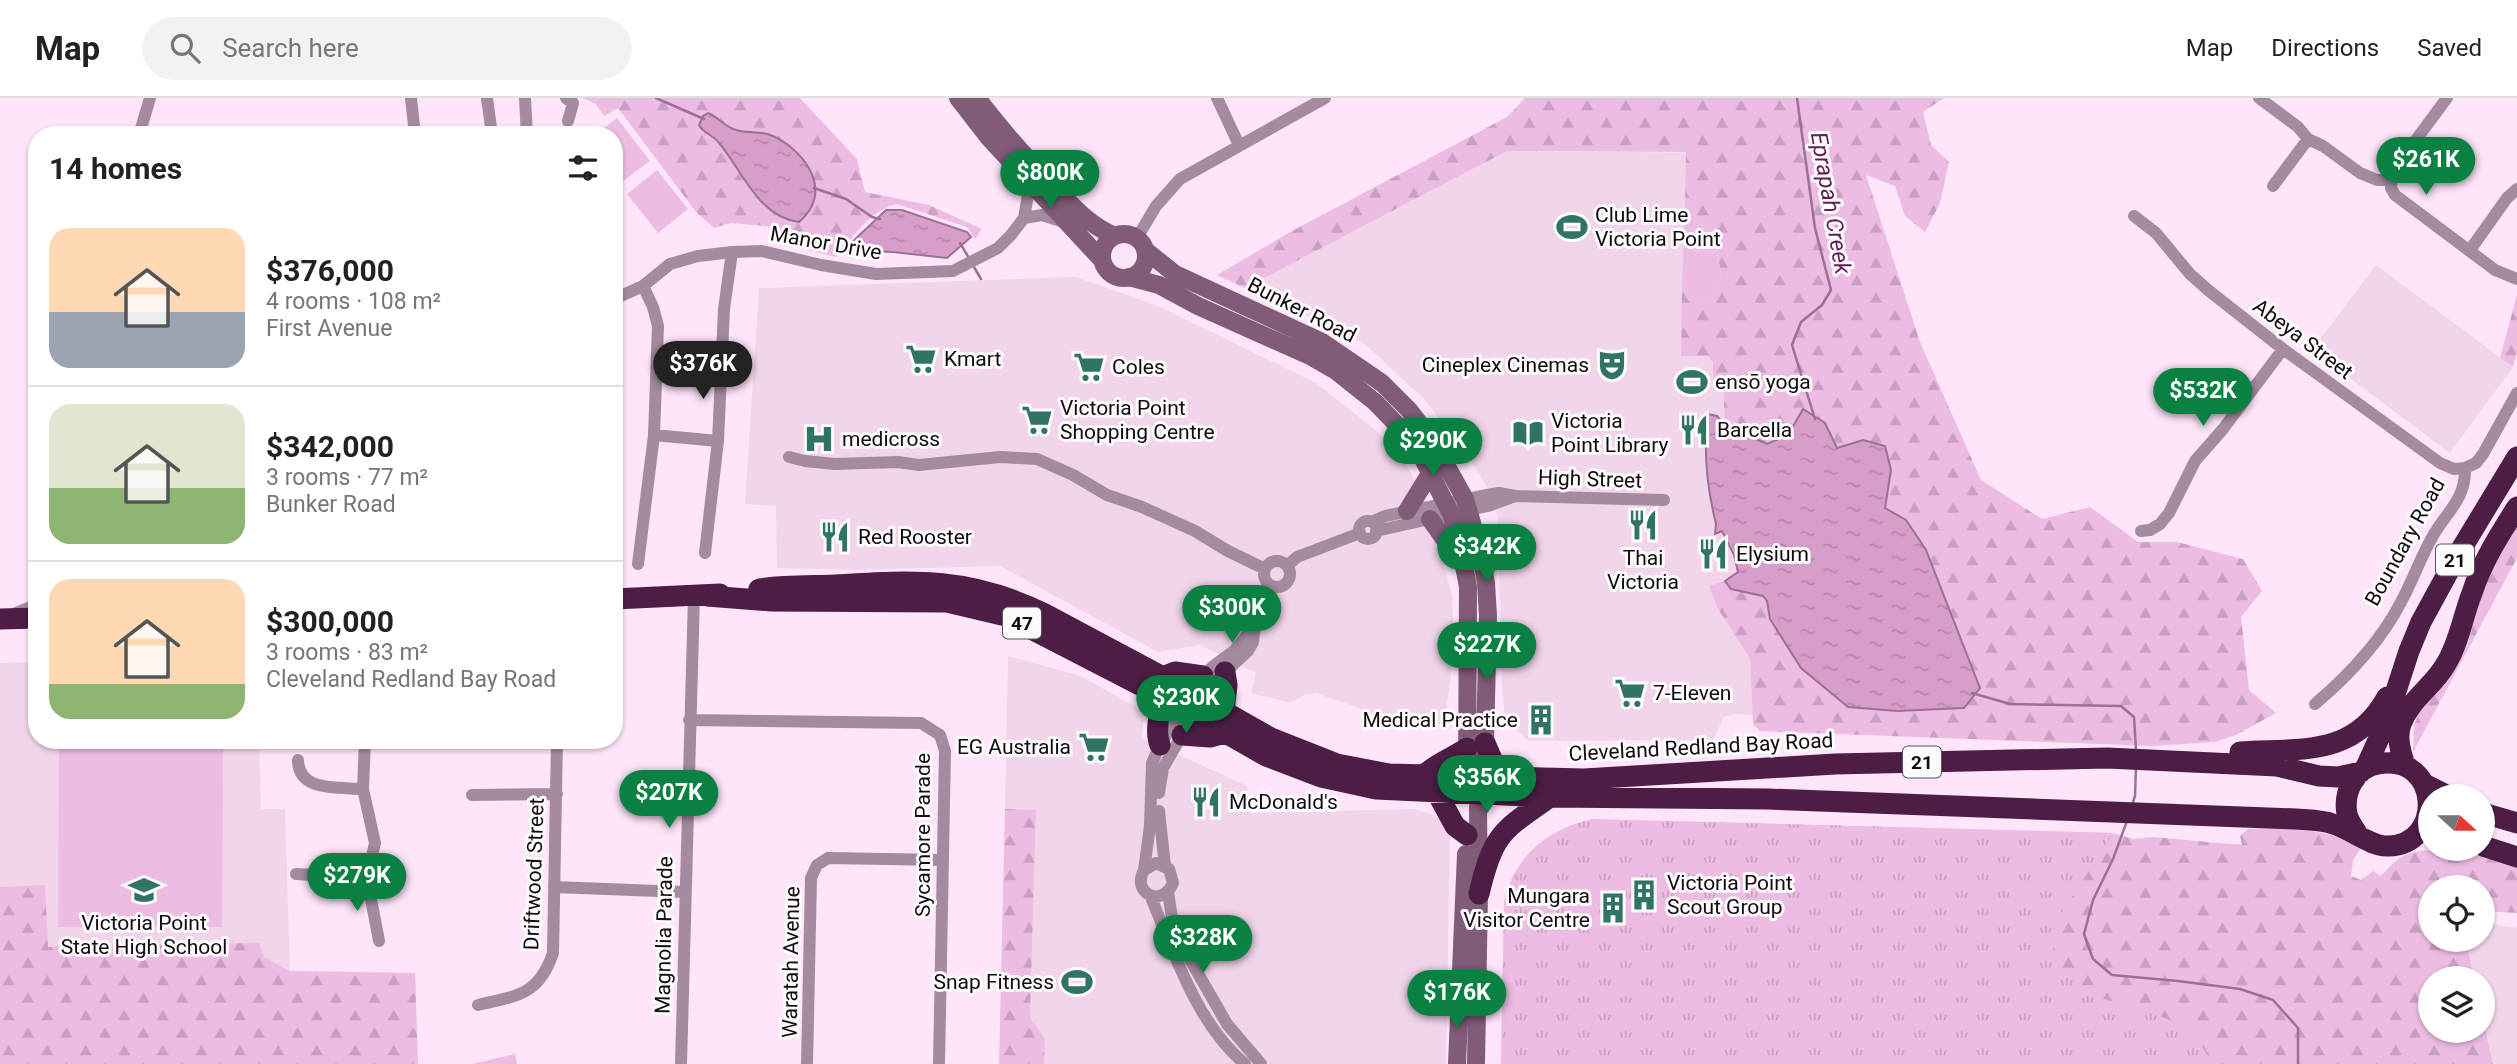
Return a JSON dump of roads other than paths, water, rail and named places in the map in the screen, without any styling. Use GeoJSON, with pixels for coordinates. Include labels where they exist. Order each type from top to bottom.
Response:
{"type":"FeatureCollection","features":[{"type":"Feature","properties":{"kind":"highway","name":"21"},"geometry":{"type":"LineString","coordinates":[[2253,758],[2332,745],[2350,737],[2382,708],[2428,609],[2517,457]]}},
{"type":"Feature","properties":{"kind":"highway","name":"21"},"geometry":{"type":"LineString","coordinates":[[2405,766],[2398,743],[2400,726],[2411,703],[2430,687],[2446,664],[2472,590],[2490,552],[2517,507]]}},
{"type":"Feature","properties":{"kind":"highway","name":"Cleveland Redland Bay Road"},"geometry":{"type":"LineString","coordinates":[[623,599],[700,596],[772,601],[917,600],[947,602],[974,608],[1026,625],[1195,699],[1224,723],[1282,763],[1340,782],[1392,791],[1437,793],[1507,778],[1646,777],[1835,764],[2253,758]]}},
{"type":"Feature","properties":{"kind":"highway"},"geometry":{"type":"LineString","coordinates":[[3,619],[28,618]]}},
{"type":"Feature","properties":{"kind":"highway","name":"21"},"geometry":{"type":"LineString","coordinates":[[2357,833],[2347,816],[2346,799],[2351,783],[2363,771],[2385,725],[2403,667]]}},
{"type":"Feature","properties":{"kind":"highway"},"geometry":{"type":"LineString","coordinates":[[1182,735],[1210,737],[1224,723],[1227,685],[1225,672]]}},
{"type":"Feature","properties":{"kind":"highway"},"geometry":{"type":"LineString","coordinates":[[1160,745],[1156,735],[1162,686],[1175,673],[1195,699]]}},
{"type":"Feature","properties":{"kind":"highway","name":"Cleveland Redland Bay Road"},"geometry":{"type":"LineString","coordinates":[[1224,723],[1330,762],[1373,772],[1423,775],[1474,786],[1550,797],[1768,799],[2155,812],[2332,823],[2357,833],[2374,844],[2388,846],[2405,843],[2418,836]]}},
{"type":"Feature","properties":{"kind":"highway"},"geometry":{"type":"LineString","coordinates":[[1423,775],[1437,763],[1476,745],[1507,778]]}},
{"type":"Feature","properties":{"kind":"highway","name":"21"},"geometry":{"type":"LineString","coordinates":[[2253,758],[2319,776],[2337,777],[2363,771]]}},
{"type":"Feature","properties":{"kind":"highway"},"geometry":{"type":"LineString","coordinates":[[2363,771],[2389,762],[2405,766],[2418,775],[2424,784]]}},
{"type":"Feature","properties":{"kind":"highway"},"geometry":{"type":"LineString","coordinates":[[1437,793],[1455,826],[1467,835]]}},
{"type":"Feature","properties":{"kind":"highway"},"geometry":{"type":"LineString","coordinates":[[1479,894],[1489,856],[1497,840],[1518,818],[1550,797]]}},
{"type":"Feature","properties":{"kind":"highway"},"geometry":{"type":"LineString","coordinates":[[2496,817],[2517,823]]}},
{"type":"Feature","properties":{"kind":"highway"},"geometry":{"type":"LineString","coordinates":[[2496,850],[2517,857]]}},
{"type":"Feature","properties":{"kind":"main road"},"geometry":{"type":"LineString","coordinates":[[958,98],[989,138],[1070,224],[1112,274],[1129,277],[1144,264],[1141,244],[1126,234],[1115,236],[1104,246],[1102,260]]}},
{"type":"Feature","properties":{"kind":"main road"},"geometry":{"type":"LineString","coordinates":[[977,98],[1012,144],[1074,208],[1090,223],[1115,236]]}},
{"type":"Feature","properties":{"kind":"main road","name":"Bunker Road"},"geometry":{"type":"LineString","coordinates":[[1141,244],[1175,274],[1322,342],[1366,371],[1397,398],[1441,454],[1467,505],[1486,583],[1488,616],[1474,786]]}},
{"type":"Feature","properties":{"kind":"main road","name":"Bunker Road"},"geometry":{"type":"LineString","coordinates":[[1129,277],[1159,285],[1198,306],[1310,356],[1336,371],[1363,391],[1388,415],[1412,444],[1431,472],[1448,509],[1463,556],[1469,604],[1476,745]]}},
{"type":"Feature","properties":{"kind":"main road"},"geometry":{"type":"LineString","coordinates":[[1407,511],[1431,472]]}},
{"type":"Feature","properties":{"kind":"main road"},"geometry":{"type":"LineString","coordinates":[[1430,519],[1450,547],[1463,556]]}},
{"type":"Feature","properties":{"kind":"main road"},"geometry":{"type":"LineString","coordinates":[[1457,1064],[1467,835],[1474,786]]}},
{"type":"Feature","properties":{"kind":"main road"},"geometry":{"type":"LineString","coordinates":[[1474,786],[1479,894],[1476,1064]]}},
{"type":"Feature","properties":{"kind":"street"},"geometry":{"type":"LineString","coordinates":[[142,126],[150,98]]}},
{"type":"Feature","properties":{"kind":"street"},"geometry":{"type":"LineString","coordinates":[[411,98],[414,126]]}},
{"type":"Feature","properties":{"kind":"street"},"geometry":{"type":"LineString","coordinates":[[487,98],[491,126]]}},
{"type":"Feature","properties":{"kind":"street"},"geometry":{"type":"LineString","coordinates":[[525,98],[527,126]]}},
{"type":"Feature","properties":{"kind":"street"},"geometry":{"type":"LineString","coordinates":[[566,98],[573,103],[568,121]]}},
{"type":"Feature","properties":{"kind":"street"},"geometry":{"type":"LineString","coordinates":[[1217,98],[1239,145]]}},
{"type":"Feature","properties":{"kind":"street"},"geometry":{"type":"LineString","coordinates":[[1141,244],[1156,206],[1180,179],[1325,98]]}},
{"type":"Feature","properties":{"kind":"street"},"geometry":{"type":"LineString","coordinates":[[2259,98],[2298,127],[2308,139],[2323,146],[2367,177],[2390,180]]}},
{"type":"Feature","properties":{"kind":"street"},"geometry":{"type":"LineString","coordinates":[[2447,98],[2395,167],[2390,180],[2391,188],[2395,195],[2495,270],[2517,279]]}},
{"type":"Feature","properties":{"kind":"street"},"geometry":{"type":"LineString","coordinates":[[2273,186],[2308,139]]}},
{"type":"Feature","properties":{"kind":"street"},"geometry":{"type":"LineString","coordinates":[[1030,183],[1024,218],[1042,215],[1070,224]]}},
{"type":"Feature","properties":{"kind":"street"},"geometry":{"type":"LineString","coordinates":[[2470,250],[2507,198],[2517,189]]}},
{"type":"Feature","properties":{"kind":"street","name":"Abeya Street"},"geometry":{"type":"LineString","coordinates":[[2134,216],[2156,233],[2190,274],[2283,349],[2440,463],[2454,468],[2465,468]]}},
{"type":"Feature","properties":{"kind":"street","name":"Manor Drive"},"geometry":{"type":"LineString","coordinates":[[623,295],[643,286],[670,264],[698,256],[732,252],[762,251],[876,274],[953,271],[998,248],[1024,218]]}},
{"type":"Feature","properties":{"kind":"street"},"geometry":{"type":"LineString","coordinates":[[705,553],[718,441],[724,309],[732,252]]}},
{"type":"Feature","properties":{"kind":"street"},"geometry":{"type":"LineString","coordinates":[[638,564],[654,435],[658,326],[643,286]]}},
{"type":"Feature","properties":{"kind":"street"},"geometry":{"type":"LineString","coordinates":[[2141,531],[2150,530],[2160,524],[2169,513],[2195,461],[2223,429],[2283,349]]}},
{"type":"Feature","properties":{"kind":"street","name":"Boundary Road"},"geometry":{"type":"LineString","coordinates":[[2315,704],[2350,672],[2396,612],[2435,533],[2461,495],[2466,483],[2465,468],[2476,463],[2483,454],[2517,393]]}},
{"type":"Feature","properties":{"kind":"street"},"geometry":{"type":"LineString","coordinates":[[654,435],[718,441]]}},
{"type":"Feature","properties":{"kind":"street"},"geometry":{"type":"LineString","coordinates":[[789,457],[835,464],[919,464],[1000,457],[1037,459],[1073,475],[1107,495],[1142,507],[1195,531],[1265,569]]}},
{"type":"Feature","properties":{"kind":"street","name":"High Street"},"geometry":{"type":"LineString","coordinates":[[1448,509],[1515,496],[1664,500]]}},
{"type":"Feature","properties":{"kind":"street"},"geometry":{"type":"LineString","coordinates":[[1287,566],[1297,557],[1360,533],[1359,527],[1362,523],[1374,527],[1430,519],[1448,509]]}},
{"type":"Feature","properties":{"kind":"street"},"geometry":{"type":"LineString","coordinates":[[1374,527],[1385,516],[1407,511],[1448,509]]}},
{"type":"Feature","properties":{"kind":"street"},"geometry":{"type":"LineString","coordinates":[[1275,562],[1287,566],[1287,582],[1280,587],[1273,587],[1264,578],[1265,569],[1275,562]]}},
{"type":"Feature","properties":{"kind":"street"},"geometry":{"type":"LineString","coordinates":[[1168,892],[1159,896],[1150,895],[1145,892],[1140,882],[1150,827],[1152,763],[1160,745],[1255,625],[1273,587]]}},
{"type":"Feature","properties":{"kind":"street","name":"Magnolia Parade"},"geometry":{"type":"LineString","coordinates":[[681,1064],[689,720],[700,596]]}},
{"type":"Feature","properties":{"kind":"street"},"geometry":{"type":"LineString","coordinates":[[3,619],[28,606]]}},
{"type":"Feature","properties":{"kind":"street"},"geometry":{"type":"LineString","coordinates":[[1255,625],[1253,642],[1248,652],[1195,699],[1182,735],[1165,762],[1160,779],[1158,822],[1165,866],[1173,878],[1168,892],[1180,943],[1227,1024],[1261,1064]]}},
{"type":"Feature","properties":{"kind":"street","name":"Sycamore Parade"},"geometry":{"type":"LineString","coordinates":[[689,720],[921,723],[940,735],[945,751],[939,1064]]}},
{"type":"Feature","properties":{"kind":"street"},"geometry":{"type":"LineString","coordinates":[[365,749],[363,789],[375,844],[367,877],[379,942]]}},
{"type":"Feature","properties":{"kind":"street","name":"Driftwood Street"},"geometry":{"type":"LineString","coordinates":[[478,1005],[519,995],[536,985],[547,971],[553,953],[556,749]]}},
{"type":"Feature","properties":{"kind":"street"},"geometry":{"type":"LineString","coordinates":[[298,760],[298,770],[304,780],[314,784],[363,789]]}},
{"type":"Feature","properties":{"kind":"street"},"geometry":{"type":"LineString","coordinates":[[472,795],[556,794]]}},
{"type":"Feature","properties":{"kind":"street","name":"Waratah Avenue"},"geometry":{"type":"LineString","coordinates":[[807,1064],[811,878],[817,865],[828,858],[943,860]]}},
{"type":"Feature","properties":{"kind":"street"},"geometry":{"type":"LineString","coordinates":[[1144,870],[1152,864],[1165,866]]}},
{"type":"Feature","properties":{"kind":"street"},"geometry":{"type":"LineString","coordinates":[[296,874],[367,877]]}},
{"type":"Feature","properties":{"kind":"street"},"geometry":{"type":"LineString","coordinates":[[554,887],[684,892]]}},
{"type":"Feature","properties":{"kind":"street"},"geometry":{"type":"LineString","coordinates":[[1150,895],[1172,953],[1208,1020],[1222,1041],[1245,1064]]}},
{"type":"Feature","properties":{"kind":"water"},"geometry":{"type":"Polygon","coordinates":[[[708,113],[732,129],[773,136],[796,152],[812,174],[815,186],[809,211],[799,222],[785,218],[762,202],[719,143],[699,125],[703,116],[708,113]]]}},
{"type":"Feature","properties":{"kind":"water"},"geometry":{"type":"Polygon","coordinates":[[[886,210],[902,210],[967,232],[971,237],[947,258],[853,250],[850,246],[852,242],[886,210]]]}},
{"type":"Feature","properties":{"kind":"water"},"geometry":{"type":"Polygon","coordinates":[[[1803,409],[1825,423],[1837,448],[1863,440],[1885,446],[1891,470],[1885,508],[1906,520],[1926,550],[1980,688],[1964,708],[1897,711],[1848,707],[1801,668],[1770,619],[1767,601],[1763,596],[1731,589],[1725,581],[1738,572],[1734,555],[1722,531],[1715,534],[1716,524],[1707,469],[1708,414],[1717,416],[1725,426],[1767,444],[1788,435],[1803,409]]]}},
{"type":"Feature","properties":{"kind":"waterway"},"geometry":{"type":"LineString","coordinates":[[656,98],[704,119]]}},
{"type":"Feature","properties":{"kind":"waterway","name":"Eprapah Creek"},"geometry":{"type":"LineString","coordinates":[[1797,98],[1815,228],[1831,290],[1822,305],[1801,322],[1792,345],[1815,419]]}},
{"type":"Feature","properties":{"kind":"waterway"},"geometry":{"type":"LineString","coordinates":[[814,188],[846,199],[872,217],[880,219]]}},
{"type":"Feature","properties":{"kind":"waterway"},"geometry":{"type":"LineString","coordinates":[[960,243],[969,258]]}},
{"type":"Feature","properties":{"kind":"waterway"},"geometry":{"type":"LineString","coordinates":[[974,267],[981,279]]}},
{"type":"Feature","properties":{"kind":"waterway","name":"Eprapah Creek"},"geometry":{"type":"LineString","coordinates":[[1972,693],[2010,704],[2121,706],[2134,717],[2136,750]]}},
{"type":"Feature","properties":{"kind":"waterway","name":"Eprapah Creek"},"geometry":{"type":"LineString","coordinates":[[2132,805],[2136,767]]}},
{"type":"Feature","properties":{"kind":"waterway","name":"Eprapah Creek"},"geometry":{"type":"LineString","coordinates":[[2127,821],[2113,859],[2093,900],[2084,934],[2093,959],[2112,975],[2240,989],[2273,1000],[2298,1028],[2298,1064]]}},
{"type":"Feature","properties":{"kind":"place","name":"Club Lime Victoria Point"},"geometry":{"type":"Point","coordinates":[1572,227]}},
{"type":"Feature","properties":{"kind":"place","name":"Kmart"},"geometry":{"type":"Point","coordinates":[921,359]}},
{"type":"Feature","properties":{"kind":"place","name":"Cineplex Cinemas"},"geometry":{"type":"Point","coordinates":[1612,365]}},
{"type":"Feature","properties":{"kind":"place","name":"Coles"},"geometry":{"type":"Point","coordinates":[1089,367]}},
{"type":"Feature","properties":{"kind":"place","name":"ensō yoga"},"geometry":{"type":"Point","coordinates":[1692,382]}},
{"type":"Feature","properties":{"kind":"place","name":"Victoria Point Shopping Centre"},"geometry":{"type":"Point","coordinates":[1037,420]}},
{"type":"Feature","properties":{"kind":"place","name":"Barcella"},"geometry":{"type":"Point","coordinates":[1694,430]}},
{"type":"Feature","properties":{"kind":"place","name":"Victoria Point Library"},"geometry":{"type":"Point","coordinates":[1528,433]}},
{"type":"Feature","properties":{"kind":"place","name":"medicross"},"geometry":{"type":"Point","coordinates":[819,439]}},
{"type":"Feature","properties":{"kind":"place","name":"Thai Victoria"},"geometry":{"type":"Point","coordinates":[1643,525]}},
{"type":"Feature","properties":{"kind":"place","name":"Red Rooster"},"geometry":{"type":"Point","coordinates":[835,537]}},
{"type":"Feature","properties":{"kind":"place","name":"Elysium"},"geometry":{"type":"Point","coordinates":[1713,554]}},
{"type":"Feature","properties":{"kind":"place","name":"7-Eleven"},"geometry":{"type":"Point","coordinates":[1630,693]}},
{"type":"Feature","properties":{"kind":"place","name":"Medical Practice"},"geometry":{"type":"Point","coordinates":[1541,720]}},
{"type":"Feature","properties":{"kind":"place","name":"EG Australia"},"geometry":{"type":"Point","coordinates":[1094,747]}},
{"type":"Feature","properties":{"kind":"place","name":"McDonald's"},"geometry":{"type":"Point","coordinates":[1206,802]}},
{"type":"Feature","properties":{"kind":"place","name":"Victoria Point State High School"},"geometry":{"type":"Point","coordinates":[144,890]}},
{"type":"Feature","properties":{"kind":"place","name":"Victoria Point Scout Group"},"geometry":{"type":"Point","coordinates":[1644,895]}},
{"type":"Feature","properties":{"kind":"place","name":"Mungara Visitor Centre"},"geometry":{"type":"Point","coordinates":[1613,908]}},
{"type":"Feature","properties":{"kind":"place","name":"Snap Fitness"},"geometry":{"type":"Point","coordinates":[1077,982]}}]}
